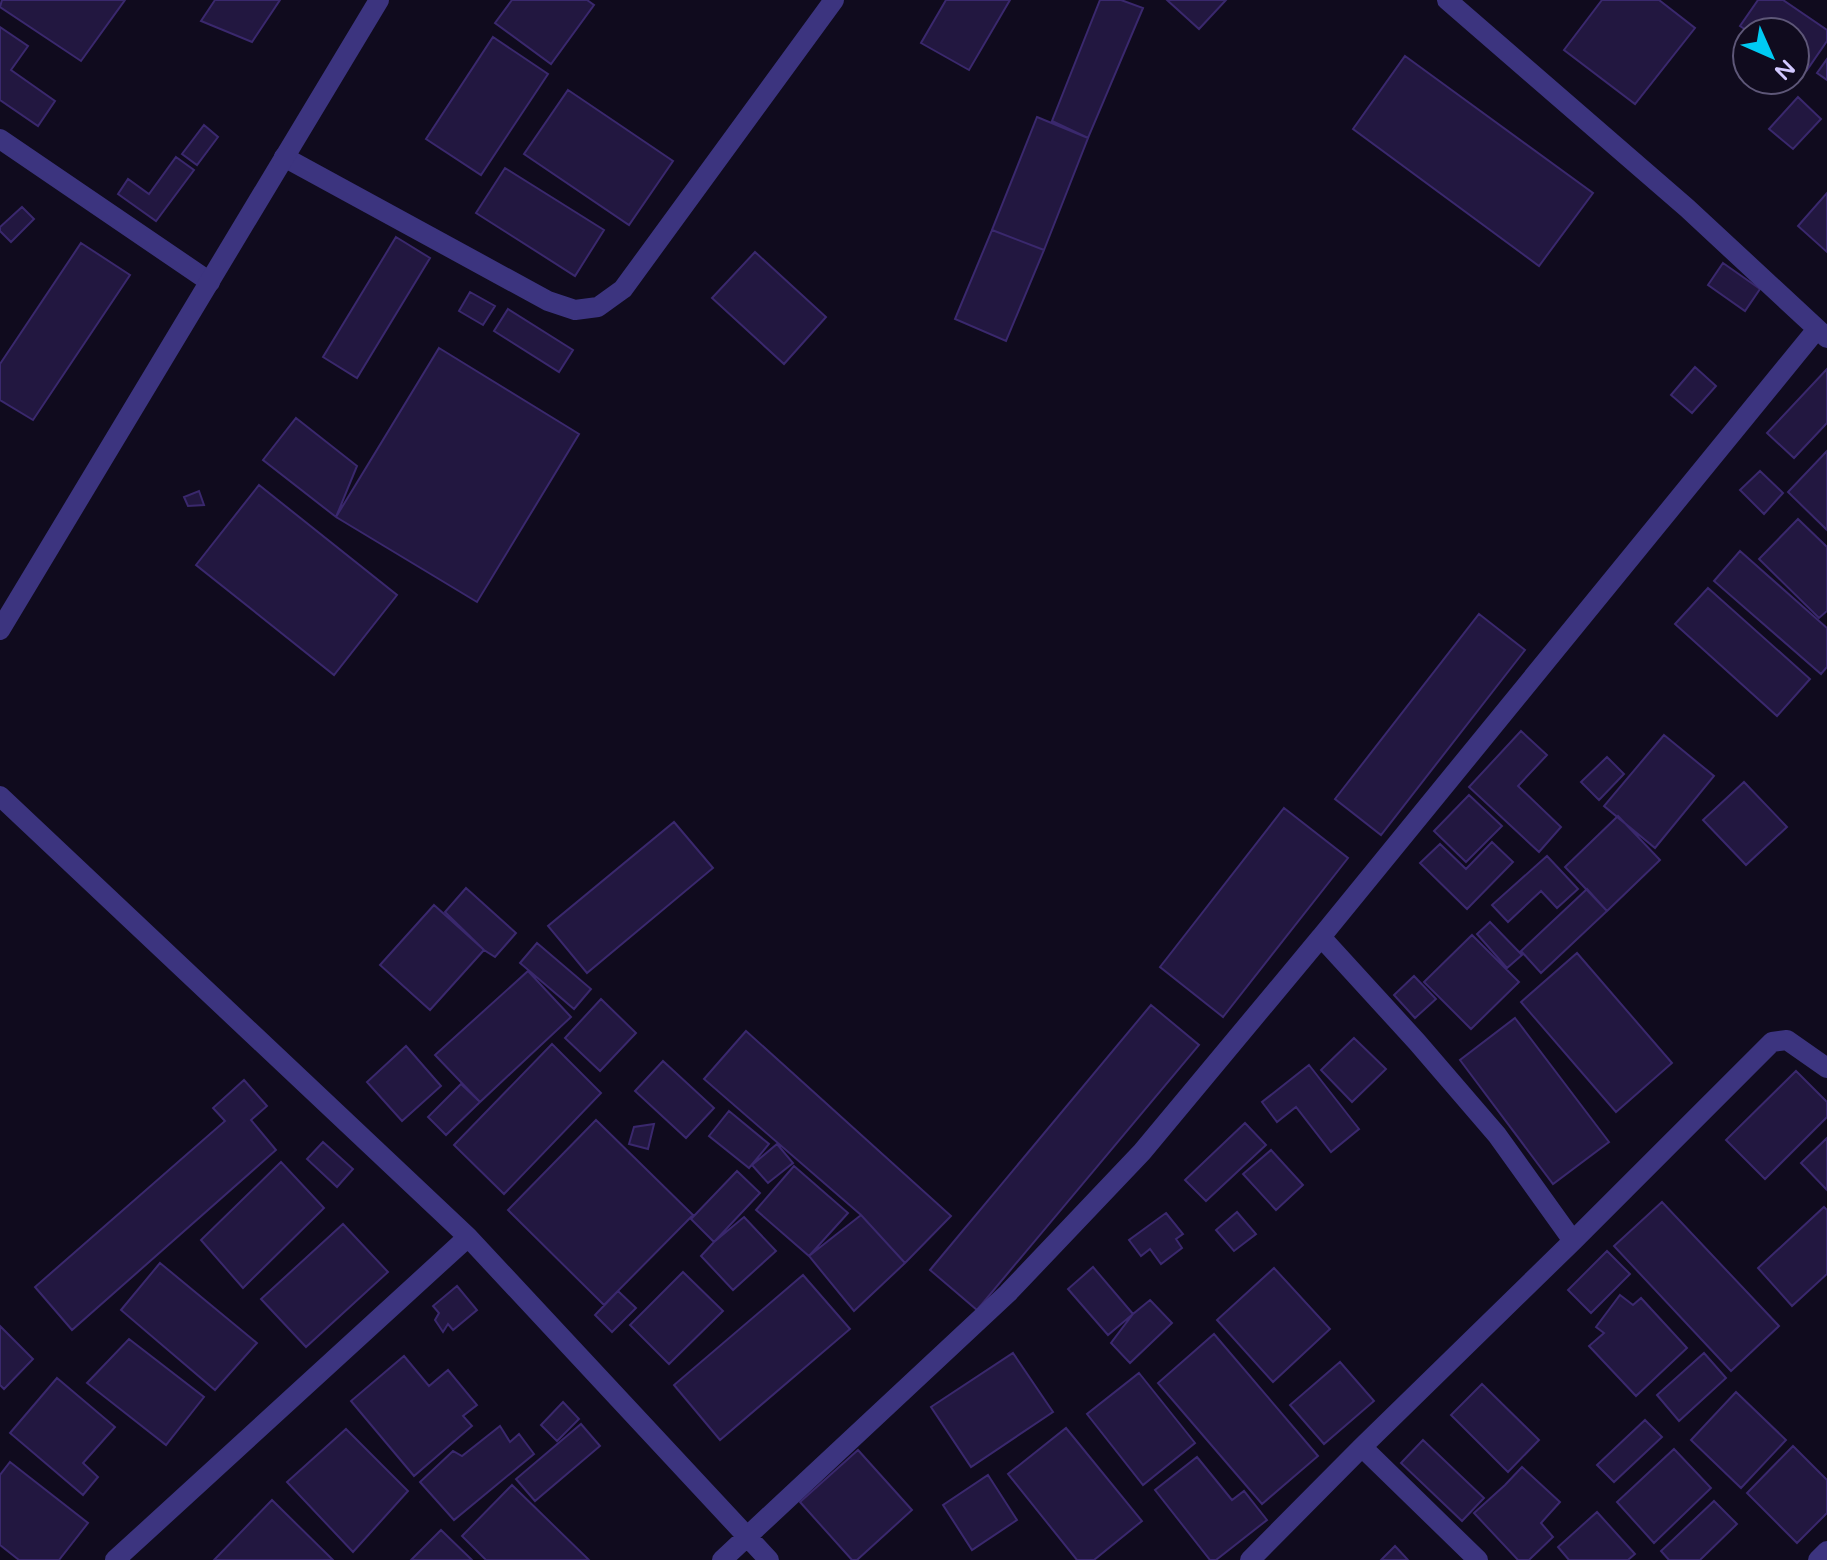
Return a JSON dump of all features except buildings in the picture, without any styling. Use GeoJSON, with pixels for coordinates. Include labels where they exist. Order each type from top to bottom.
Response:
{"type":"FeatureCollection","features":[{"type":"Feature","properties":{"kind":"street"},"geometry":{"type":"LineString","coordinates":[[0,630],[379,0]]}},
{"type":"Feature","properties":{"kind":"street"},"geometry":{"type":"LineString","coordinates":[[284,157],[548,301],[575,310],[598,307],[623,289],[834,0]]}},
{"type":"Feature","properties":{"kind":"street"},"geometry":{"type":"LineString","coordinates":[[722,1560],[1008,1293],[1142,1152],[1822,333],[1687,208],[1447,0]]}},
{"type":"Feature","properties":{"kind":"street"},"geometry":{"type":"LineString","coordinates":[[0,139],[210,282]]}},
{"type":"Feature","properties":{"kind":"street"},"geometry":{"type":"LineString","coordinates":[[0,796],[468,1237],[769,1560]]}},
{"type":"Feature","properties":{"kind":"street"},"geometry":{"type":"LineString","coordinates":[[1321,937],[1497,1135],[1573,1241]]}},
{"type":"Feature","properties":{"kind":"street"},"geometry":{"type":"LineString","coordinates":[[1250,1560],[1772,1042],[1787,1040],[1827,1068]]}},
{"type":"Feature","properties":{"kind":"street"},"geometry":{"type":"LineString","coordinates":[[115,1560],[468,1237]]}},
{"type":"Feature","properties":{"kind":"street"},"geometry":{"type":"LineString","coordinates":[[1362,1447],[1478,1560]]}},
{"type":"Feature","properties":{"kind":"street"},"geometry":{"type":"LineString","coordinates":[[1818,1560],[1827,1551]]}}]}
